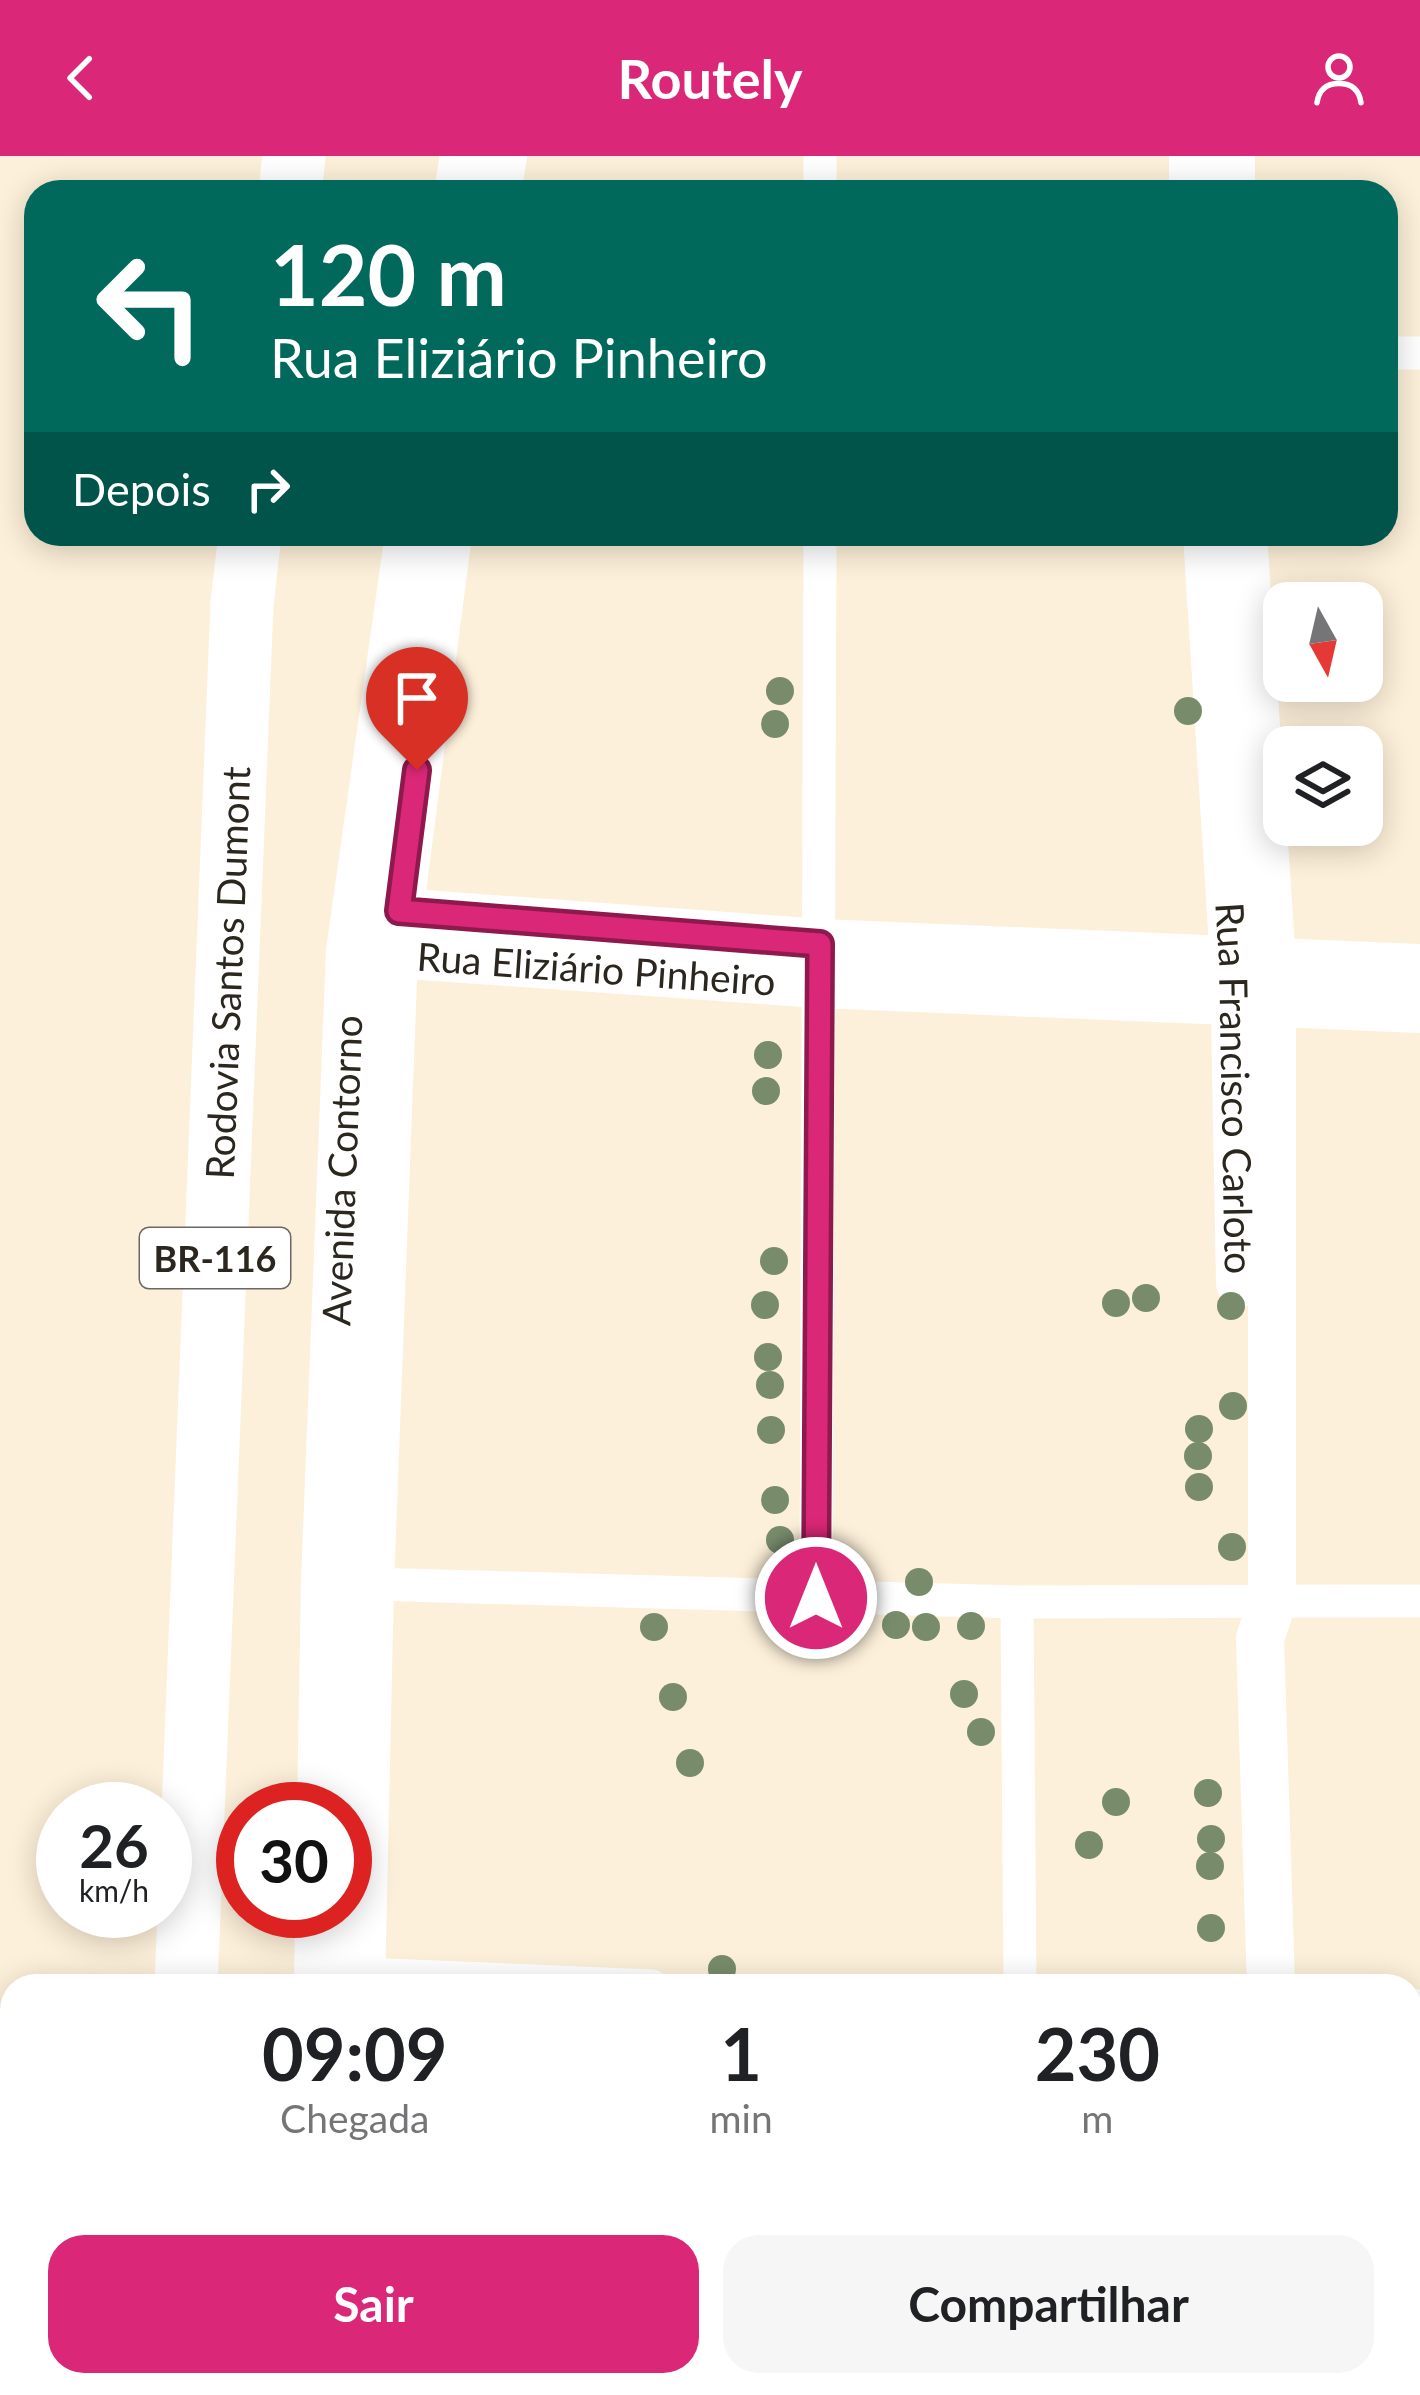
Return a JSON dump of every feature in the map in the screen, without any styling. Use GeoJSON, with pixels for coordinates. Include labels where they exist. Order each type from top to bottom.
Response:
{"type":"FeatureCollection","features":[{"type":"Feature","properties":{"kind":"highway","name":"Rodovia Santos Dumont"},"geometry":{"type":"LineString","coordinates":[[186,1974],[242,604],[249,546]]}},
{"type":"Feature","properties":{"kind":"street","name":"Avenida Contorno"},"geometry":{"type":"LineString","coordinates":[[321,1782],[325,1582],[408,546]]}},
{"type":"Feature","properties":{"kind":"street","name":"Avenida Contorno"},"geometry":{"type":"LineString","coordinates":[[347,1974],[370,1584],[374,931],[446,546]]}},
{"type":"Feature","properties":{"kind":"street"},"geometry":{"type":"LineString","coordinates":[[816,1598],[820,546]]}},
{"type":"Feature","properties":{"kind":"street","name":"Rua Francisco Carloto"},"geometry":{"type":"LineString","coordinates":[[1208,546],[1253,981]]}},
{"type":"Feature","properties":{"kind":"street","name":"Rua Francisco Carloto"},"geometry":{"type":"LineString","coordinates":[[1244,546],[1259,1614],[1271,1974]]}},
{"type":"Feature","properties":{"kind":"street","name":"Rua Eliziário Pinheiro"},"geometry":{"type":"LineString","coordinates":[[374,931],[820,963],[1253,981],[1420,968]]}},
{"type":"Feature","properties":{"kind":"street","name":"Rua Eliziário Pinheiro"},"geometry":{"type":"LineString","coordinates":[[1253,981],[1420,1009]]}},
{"type":"Feature","properties":{"kind":"street"},"geometry":{"type":"LineString","coordinates":[[370,1584],[1016,1602],[1259,1614],[1420,1601]]}},
{"type":"Feature","properties":{"kind":"street"},"geometry":{"type":"LineString","coordinates":[[1016,1602],[1021,1974]]}},
{"type":"Feature","properties":{"kind":"street"},"geometry":{"type":"LineString","coordinates":[[330,1938],[344,1974]]}},
{"type":"Feature","properties":{"kind":"route"},"geometry":{"type":"LineString","coordinates":[[417,770],[399,911],[820,944],[816,1598]]}}]}
